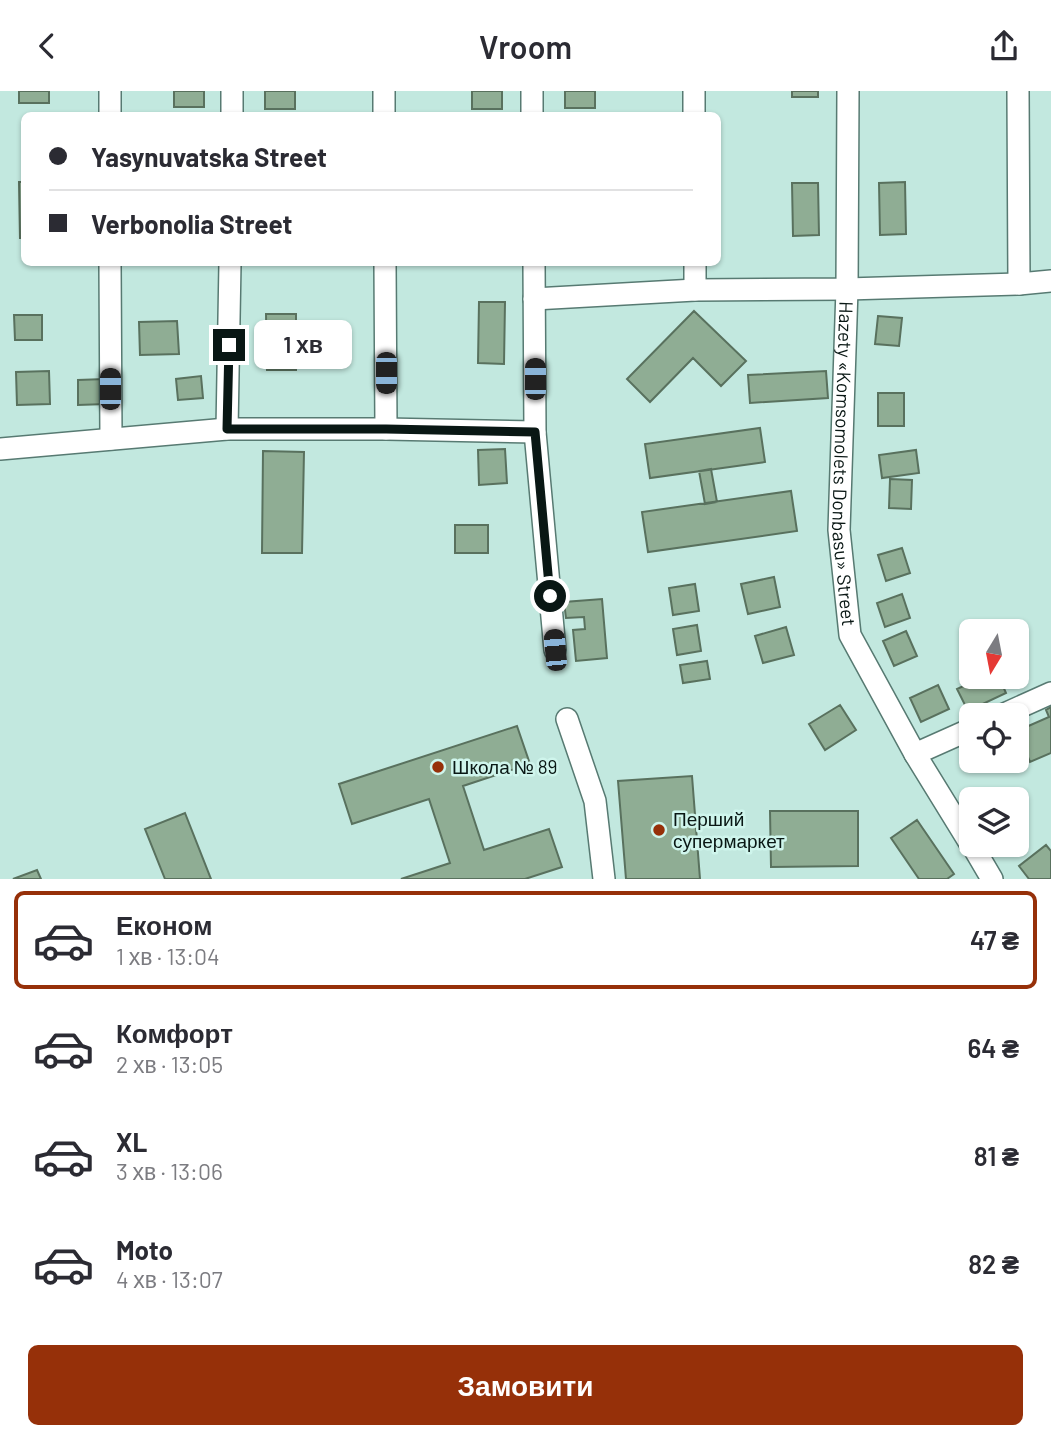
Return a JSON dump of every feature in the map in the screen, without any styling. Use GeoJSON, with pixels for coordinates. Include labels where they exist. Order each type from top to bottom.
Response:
{"type":"FeatureCollection","features":[{"type":"Feature","properties":{"kind":"street"},"geometry":{"type":"LineString","coordinates":[[110,91],[110,112]]}},
{"type":"Feature","properties":{"kind":"street"},"geometry":{"type":"LineString","coordinates":[[232,91],[232,112]]}},
{"type":"Feature","properties":{"kind":"street"},"geometry":{"type":"LineString","coordinates":[[384,91],[384,112]]}},
{"type":"Feature","properties":{"kind":"street"},"geometry":{"type":"LineString","coordinates":[[532,91],[532,112]]}},
{"type":"Feature","properties":{"kind":"street"},"geometry":{"type":"LineString","coordinates":[[694,91],[694,112]]}},
{"type":"Feature","properties":{"kind":"street","name":"Hazety «Komsomolets Donbasu» Street"},"geometry":{"type":"LineString","coordinates":[[849,91],[848,289],[839,530],[850,635],[915,754],[959,826]]}},
{"type":"Feature","properties":{"kind":"street"},"geometry":{"type":"LineString","coordinates":[[1018,91],[1019,284]]}},
{"type":"Feature","properties":{"kind":"street"},"geometry":{"type":"LineString","coordinates":[[110,266],[111,439]]}},
{"type":"Feature","properties":{"kind":"street"},"geometry":{"type":"LineString","coordinates":[[227,429],[230,266]]}},
{"type":"Feature","properties":{"kind":"street"},"geometry":{"type":"LineString","coordinates":[[385,266],[386,429]]}},
{"type":"Feature","properties":{"kind":"street"},"geometry":{"type":"LineString","coordinates":[[534,266],[535,432],[555,650]]}},
{"type":"Feature","properties":{"kind":"street"},"geometry":{"type":"LineString","coordinates":[[695,266],[695,290]]}},
{"type":"Feature","properties":{"kind":"street"},"geometry":{"type":"LineString","coordinates":[[534,299],[695,290],[848,289],[1051,281]]}},
{"type":"Feature","properties":{"kind":"street"},"geometry":{"type":"LineString","coordinates":[[0,449],[227,429],[535,432]]}},
{"type":"Feature","properties":{"kind":"street"},"geometry":{"type":"LineString","coordinates":[[1029,703],[1051,693]]}},
{"type":"Feature","properties":{"kind":"street"},"geometry":{"type":"LineString","coordinates":[[567,719],[595,801],[604,879]]}},
{"type":"Feature","properties":{"kind":"street"},"geometry":{"type":"LineString","coordinates":[[915,754],[959,734]]}},
{"type":"Feature","properties":{"kind":"street","name":"Hazety «Komsomolets Donbasu» Street"},"geometry":{"type":"LineString","coordinates":[[978,857],[992,879]]}},
{"type":"Feature","properties":{"kind":"building"},"geometry":{"type":"Polygon","coordinates":[[[19,91],[49,91],[49,103],[19,103],[19,91]]]}},
{"type":"Feature","properties":{"kind":"building"},"geometry":{"type":"Polygon","coordinates":[[[174,91],[204,91],[204,107],[174,107],[174,91]]]}},
{"type":"Feature","properties":{"kind":"building"},"geometry":{"type":"Polygon","coordinates":[[[265,91],[295,91],[295,109],[265,109],[265,91]]]}},
{"type":"Feature","properties":{"kind":"building"},"geometry":{"type":"Polygon","coordinates":[[[472,91],[502,91],[502,109],[472,109],[472,91]]]}},
{"type":"Feature","properties":{"kind":"building"},"geometry":{"type":"Polygon","coordinates":[[[565,91],[595,91],[595,108],[565,108],[565,91]]]}},
{"type":"Feature","properties":{"kind":"building"},"geometry":{"type":"Polygon","coordinates":[[[792,91],[818,91],[818,97],[792,97],[792,91]]]}},
{"type":"Feature","properties":{"kind":"building"},"geometry":{"type":"Polygon","coordinates":[[[19,182],[21,182],[21,238],[19,182]]]}},
{"type":"Feature","properties":{"kind":"building"},"geometry":{"type":"Polygon","coordinates":[[[905,182],[906,234],[880,235],[879,183],[905,182]]]}},
{"type":"Feature","properties":{"kind":"building"},"geometry":{"type":"Polygon","coordinates":[[[792,183],[818,183],[819,235],[793,236],[792,183]]]}},
{"type":"Feature","properties":{"kind":"building"},"geometry":{"type":"Polygon","coordinates":[[[479,302],[505,302],[504,364],[478,363],[479,302]]]}},
{"type":"Feature","properties":{"kind":"building"},"geometry":{"type":"Polygon","coordinates":[[[694,311],[746,361],[721,386],[693,358],[650,402],[627,379],[694,311]]]}},
{"type":"Feature","properties":{"kind":"building"},"geometry":{"type":"Polygon","coordinates":[[[266,314],[296,314],[296,370],[267,370],[266,314]]]}},
{"type":"Feature","properties":{"kind":"building"},"geometry":{"type":"Polygon","coordinates":[[[14,315],[42,315],[42,340],[15,340],[14,315]]]}},
{"type":"Feature","properties":{"kind":"building"},"geometry":{"type":"Polygon","coordinates":[[[878,316],[902,318],[899,346],[875,344],[878,316]]]}},
{"type":"Feature","properties":{"kind":"building"},"geometry":{"type":"Polygon","coordinates":[[[177,321],[179,354],[140,355],[139,322],[177,321]]]}},
{"type":"Feature","properties":{"kind":"building"},"geometry":{"type":"Polygon","coordinates":[[[49,371],[50,404],[17,405],[16,372],[49,371]]]}},
{"type":"Feature","properties":{"kind":"building"},"geometry":{"type":"Polygon","coordinates":[[[826,371],[828,398],[750,403],[748,375],[826,371]]]}},
{"type":"Feature","properties":{"kind":"building"},"geometry":{"type":"Polygon","coordinates":[[[201,376],[203,398],[178,400],[176,379],[201,376]]]}},
{"type":"Feature","properties":{"kind":"building"},"geometry":{"type":"Polygon","coordinates":[[[105,379],[106,404],[78,405],[78,380],[105,379]]]}},
{"type":"Feature","properties":{"kind":"building"},"geometry":{"type":"Polygon","coordinates":[[[878,393],[904,393],[904,426],[878,426],[878,393]]]}},
{"type":"Feature","properties":{"kind":"building"},"geometry":{"type":"Polygon","coordinates":[[[760,428],[765,462],[650,478],[645,444],[760,428]]]}},
{"type":"Feature","properties":{"kind":"building"},"geometry":{"type":"Polygon","coordinates":[[[505,449],[507,483],[479,485],[478,450],[505,449]]]}},
{"type":"Feature","properties":{"kind":"building"},"geometry":{"type":"Polygon","coordinates":[[[916,450],[919,473],[882,478],[879,455],[916,450]]]}},
{"type":"Feature","properties":{"kind":"building"},"geometry":{"type":"Polygon","coordinates":[[[263,451],[304,452],[302,553],[262,553],[263,451]]]}},
{"type":"Feature","properties":{"kind":"building"},"geometry":{"type":"Polygon","coordinates":[[[711,469],[717,502],[705,504],[699,471],[711,469]]]}},
{"type":"Feature","properties":{"kind":"building"},"geometry":{"type":"Polygon","coordinates":[[[890,479],[912,480],[911,509],[889,508],[890,479]]]}},
{"type":"Feature","properties":{"kind":"building"},"geometry":{"type":"Polygon","coordinates":[[[791,491],[797,531],[648,552],[642,512],[791,491]]]}},
{"type":"Feature","properties":{"kind":"building"},"geometry":{"type":"Polygon","coordinates":[[[455,525],[488,525],[488,553],[455,553],[455,525]]]}},
{"type":"Feature","properties":{"kind":"building"},"geometry":{"type":"Polygon","coordinates":[[[902,548],[910,573],[886,581],[878,555],[902,548]]]}},
{"type":"Feature","properties":{"kind":"building"},"geometry":{"type":"Polygon","coordinates":[[[774,577],[780,607],[748,614],[741,584],[774,577]]]}},
{"type":"Feature","properties":{"kind":"building"},"geometry":{"type":"Polygon","coordinates":[[[695,584],[699,611],[673,615],[669,588],[695,584]]]}},
{"type":"Feature","properties":{"kind":"building"},"geometry":{"type":"Polygon","coordinates":[[[902,594],[910,618],[885,627],[877,603],[902,594]]]}},
{"type":"Feature","properties":{"kind":"building"},"geometry":{"type":"Polygon","coordinates":[[[602,599],[607,658],[576,661],[573,630],[585,629],[584,617],[566,618],[564,602],[602,599]]]}},
{"type":"Feature","properties":{"kind":"building"},"geometry":{"type":"Polygon","coordinates":[[[697,625],[701,651],[677,655],[673,629],[697,625]]]}},
{"type":"Feature","properties":{"kind":"building"},"geometry":{"type":"Polygon","coordinates":[[[786,627],[794,655],[763,663],[755,636],[786,627]]]}},
{"type":"Feature","properties":{"kind":"building"},"geometry":{"type":"Polygon","coordinates":[[[906,631],[917,656],[894,666],[883,641],[906,631]]]}},
{"type":"Feature","properties":{"kind":"building"},"geometry":{"type":"Polygon","coordinates":[[[707,661],[710,679],[683,683],[680,665],[707,661]]]}},
{"type":"Feature","properties":{"kind":"building"},"geometry":{"type":"Polygon","coordinates":[[[938,685],[949,709],[921,722],[910,698],[938,685]]]}},
{"type":"Feature","properties":{"kind":"building"},"geometry":{"type":"Polygon","coordinates":[[[957,689],[1004,689],[1006,693],[985,703],[964,703],[957,689]]]}},
{"type":"Feature","properties":{"kind":"building"},"geometry":{"type":"Polygon","coordinates":[[[840,705],[856,730],[825,750],[809,724],[840,705]]]}},
{"type":"Feature","properties":{"kind":"building"},"geometry":{"type":"Polygon","coordinates":[[[1051,707],[1051,753],[1030,762],[1029,726],[1049,717],[1046,710],[1051,707]]]}},
{"type":"Feature","properties":{"kind":"building"},"geometry":{"type":"Polygon","coordinates":[[[517,726],[530,764],[463,786],[484,850],[549,829],[562,867],[525,879],[401,879],[450,863],[429,799],[352,824],[339,784],[517,726]]]}},
{"type":"Feature","properties":{"kind":"building","name":"Перший супермаркет"},"geometry":{"type":"Polygon","coordinates":[[[692,776],[700,879],[626,879],[618,781],[692,776]]]}},
{"type":"Feature","properties":{"kind":"building"},"geometry":{"type":"Polygon","coordinates":[[[770,811],[858,811],[858,866],[771,867],[770,811]]]}},
{"type":"Feature","properties":{"kind":"building"},"geometry":{"type":"Polygon","coordinates":[[[185,813],[211,879],[165,879],[145,829],[185,813]]]}},
{"type":"Feature","properties":{"kind":"building"},"geometry":{"type":"Polygon","coordinates":[[[917,820],[954,874],[947,879],[919,879],[891,838],[917,820]]]}},
{"type":"Feature","properties":{"kind":"building"},"geometry":{"type":"Polygon","coordinates":[[[1046,845],[1051,851],[1051,879],[1029,879],[1019,866],[1046,845]]]}},
{"type":"Feature","properties":{"kind":"building"},"geometry":{"type":"Polygon","coordinates":[[[37,870],[41,879],[13,879],[37,870]]]}},
{"type":"Feature","properties":{"kind":"place","name":"Школа № 89"},"geometry":{"type":"Point","coordinates":[438,767]}},
{"type":"Feature","properties":{"kind":"place","name":"Перший супермаркет"},"geometry":{"type":"Point","coordinates":[659,830]}},
{"type":"Feature","properties":{"kind":"route"},"geometry":{"type":"LineString","coordinates":[[229,345],[227,429],[535,432],[550,596]]}}]}
